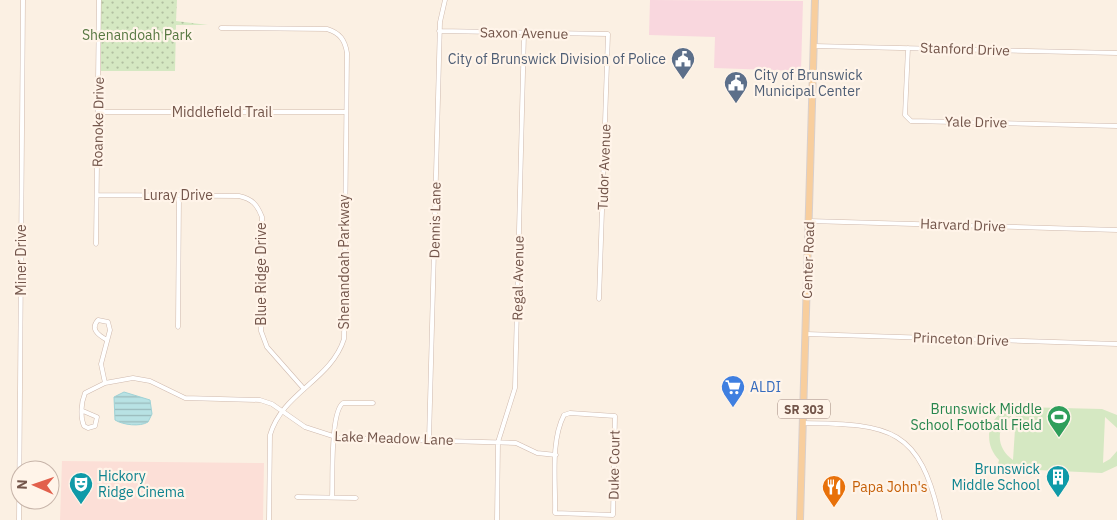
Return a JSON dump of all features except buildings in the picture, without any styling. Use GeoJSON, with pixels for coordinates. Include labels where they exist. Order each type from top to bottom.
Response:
{"type":"FeatureCollection","features":[{"type":"Feature","properties":{"kind":"main road","name":"Center Road"},"geometry":{"type":"LineString","coordinates":[[800,520],[815,0]]}},
{"type":"Feature","properties":{"kind":"street","name":"Miner Drive"},"geometry":{"type":"LineString","coordinates":[[19,520],[23,0]]}},
{"type":"Feature","properties":{"kind":"street","name":"Roanoke Drive"},"geometry":{"type":"LineString","coordinates":[[96,244],[100,0]]}},
{"type":"Feature","properties":{"kind":"street","name":"Dennis Lane"},"geometry":{"type":"LineString","coordinates":[[429,440],[439,31],[445,0]]}},
{"type":"Feature","properties":{"kind":"street","name":"Shenandoah Parkway"},"geometry":{"type":"LineString","coordinates":[[221,28],[327,29],[341,37],[347,53],[344,339],[335,360],[282,410],[273,423],[270,435],[269,520]]}},
{"type":"Feature","properties":{"kind":"street","name":"Saxon Avenue"},"geometry":{"type":"LineString","coordinates":[[439,31],[608,34]]}},
{"type":"Feature","properties":{"kind":"street","name":"Regal Avenue"},"geometry":{"type":"LineString","coordinates":[[497,520],[498,442],[515,388],[524,33]]}},
{"type":"Feature","properties":{"kind":"street","name":"Tudor Avenue"},"geometry":{"type":"LineString","coordinates":[[599,299],[608,34]]}},
{"type":"Feature","properties":{"kind":"street","name":"Stanford Drive"},"geometry":{"type":"LineString","coordinates":[[814,46],[1117,53]]}},
{"type":"Feature","properties":{"kind":"street","name":"Yale Drive"},"geometry":{"type":"LineString","coordinates":[[908,48],[905,115],[911,121],[1117,126]]}},
{"type":"Feature","properties":{"kind":"street","name":"Middlefield Trail"},"geometry":{"type":"LineString","coordinates":[[98,112],[346,112]]}},
{"type":"Feature","properties":{"kind":"street","name":"Luray Drive"},"geometry":{"type":"LineString","coordinates":[[97,195],[239,196],[249,198],[256,204]]}},
{"type":"Feature","properties":{"kind":"street"},"geometry":{"type":"LineString","coordinates":[[178,327],[179,195]]}},
{"type":"Feature","properties":{"kind":"street","name":"Blue Ridge Drive"},"geometry":{"type":"LineString","coordinates":[[256,204],[262,217],[261,331],[267,347],[304,389]]}},
{"type":"Feature","properties":{"kind":"street","name":"Harvard Drive"},"geometry":{"type":"LineString","coordinates":[[809,221],[1117,230]]}},
{"type":"Feature","properties":{"kind":"street"},"geometry":{"type":"LineString","coordinates":[[105,383],[101,364],[110,330],[108,322],[98,320],[94,324],[94,329],[97,335],[107,340]]}},
{"type":"Feature","properties":{"kind":"street","name":"Princeton Drive"},"geometry":{"type":"LineString","coordinates":[[806,334],[1117,344]]}},
{"type":"Feature","properties":{"kind":"street","name":"Lake Meadow Lane"},"geometry":{"type":"LineString","coordinates":[[83,411],[82,402],[85,393],[105,383],[124,379],[141,379],[184,398],[260,400],[282,410],[305,427],[334,437],[516,443],[537,453],[556,455]]}},
{"type":"Feature","properties":{"kind":"street"},"geometry":{"type":"LineString","coordinates":[[332,498],[334,437],[341,404],[373,403]]}},
{"type":"Feature","properties":{"kind":"street"},"geometry":{"type":"LineString","coordinates":[[83,411],[97,417],[95,426],[88,428],[84,426],[82,420],[83,411]]}},
{"type":"Feature","properties":{"kind":"street","name":"Duke Court"},"geometry":{"type":"LineString","coordinates":[[570,412],[614,416],[613,515],[556,513],[556,455],[557,439],[564,414],[570,412]]}},
{"type":"Feature","properties":{"kind":"street"},"geometry":{"type":"LineString","coordinates":[[803,423],[859,425],[888,432],[900,438],[910,446],[926,471],[940,520]]}},
{"type":"Feature","properties":{"kind":"street"},"geometry":{"type":"LineString","coordinates":[[297,497],[356,498]]}},
{"type":"Feature","properties":{"kind":"shaded area"},"geometry":{"type":"Polygon","coordinates":[[[650,0],[803,1],[801,71],[714,68],[715,37],[649,35],[650,0]]]}},
{"type":"Feature","properties":{"kind":"shaded area"},"geometry":{"type":"Polygon","coordinates":[[[62,461],[264,463],[263,520],[60,520],[62,461]]]}},
{"type":"Feature","properties":{"kind":"green space","name":"Shenandoah Park"},"geometry":{"type":"Polygon","coordinates":[[[101,0],[177,0],[176,21],[208,25],[176,25],[175,71],[101,71],[101,0]]]}},
{"type":"Feature","properties":{"kind":"green space","name":"Brunswick Middle School Football Field"},"geometry":{"type":"Polygon","coordinates":[[[1020,407],[1102,409],[1117,415],[1117,428],[1105,417],[1103,463],[1110,459],[1117,451],[1117,466],[1102,473],[997,468],[999,460],[993,452],[989,434],[995,419],[1010,409],[1020,407]],[[1016,414],[1004,424],[1000,436],[1000,443],[1003,449],[1013,460],[1016,414]]]}},
{"type":"Feature","properties":{"kind":"water"},"geometry":{"type":"Polygon","coordinates":[[[124,392],[150,400],[152,414],[148,422],[132,425],[115,420],[114,397],[124,392]]]}},
{"type":"Feature","properties":{"kind":"place","name":"City of Brunswick Division of Police"},"geometry":{"type":"Point","coordinates":[683,80]}},
{"type":"Feature","properties":{"kind":"place","name":"City of Brunswick Municipal Center"},"geometry":{"type":"Point","coordinates":[736,104]}},
{"type":"Feature","properties":{"kind":"place","name":"ALDI"},"geometry":{"type":"Point","coordinates":[733,408]}},
{"type":"Feature","properties":{"kind":"place","name":"Brunswick Middle School Football Field"},"geometry":{"type":"Point","coordinates":[1059,438]}},
{"type":"Feature","properties":{"kind":"place","name":"Brunswick Middle School"},"geometry":{"type":"Point","coordinates":[1058,498]}},
{"type":"Feature","properties":{"kind":"place","name":"Hickory Ridge Cinema"},"geometry":{"type":"Point","coordinates":[81,505]}},
{"type":"Feature","properties":{"kind":"place","name":"Papa John's"},"geometry":{"type":"Point","coordinates":[834,508]}}]}
